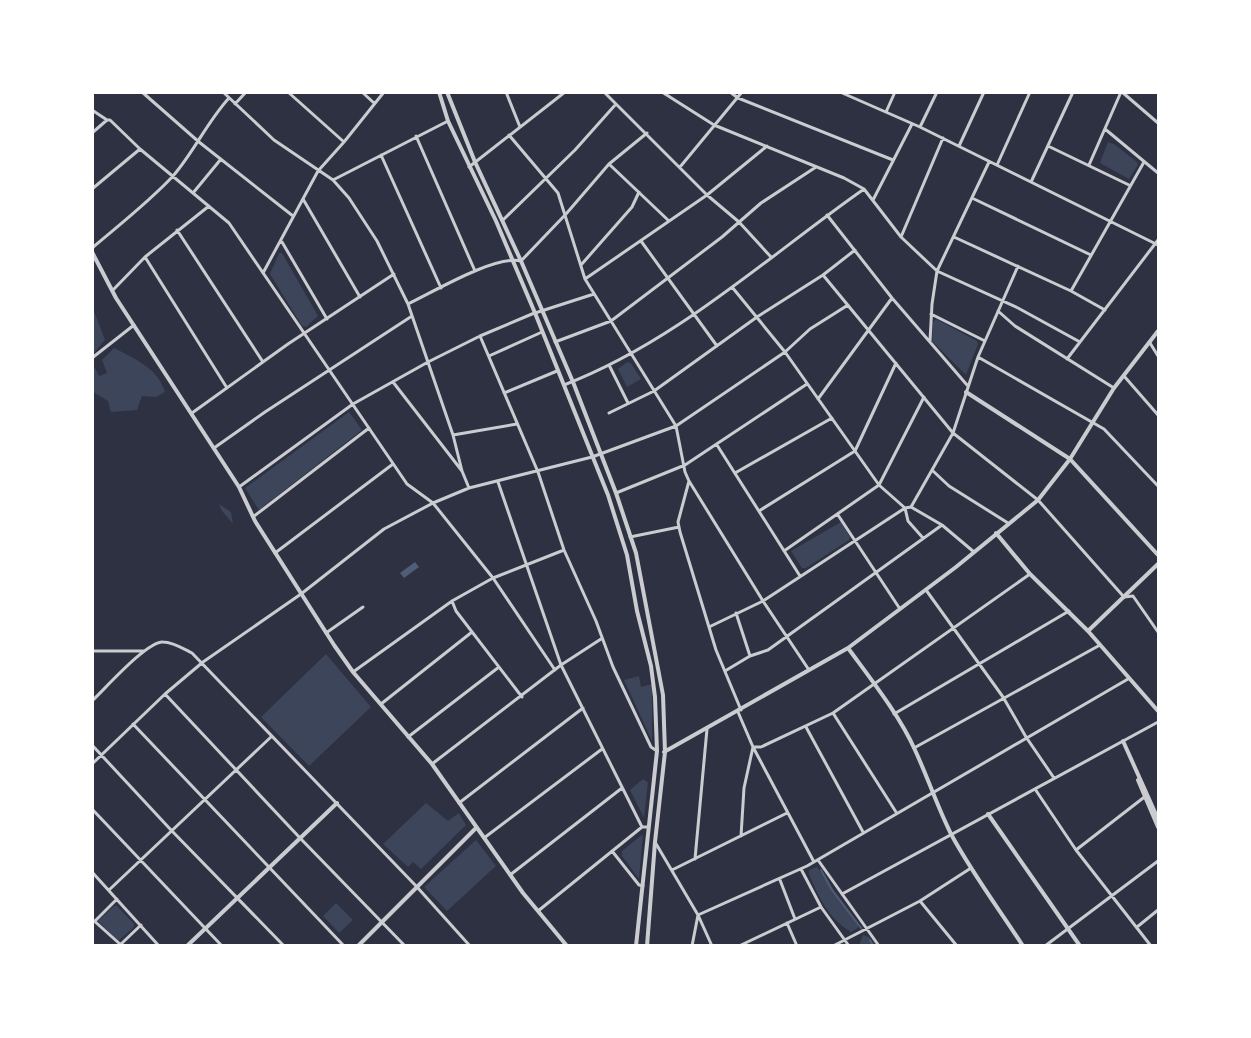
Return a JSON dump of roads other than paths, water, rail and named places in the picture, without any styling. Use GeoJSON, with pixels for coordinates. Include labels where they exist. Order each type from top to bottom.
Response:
{"type":"FeatureCollection","features":[{"type":"Feature","properties":{"kind":"street"},"geometry":{"type":"LineString","coordinates":[[142,92],[199,142],[293,216]]}},
{"type":"Feature","properties":{"kind":"street"},"geometry":{"type":"LineString","coordinates":[[223,92],[274,140],[333,180],[358,212],[394,274],[408,304],[469,488]]}},
{"type":"Feature","properties":{"kind":"street"},"geometry":{"type":"LineString","coordinates":[[235,104],[246,92]]}},
{"type":"Feature","properties":{"kind":"street"},"geometry":{"type":"LineString","coordinates":[[288,92],[344,142]]}},
{"type":"Feature","properties":{"kind":"street"},"geometry":{"type":"LineString","coordinates":[[362,92],[374,104]]}},
{"type":"Feature","properties":{"kind":"street"},"geometry":{"type":"LineString","coordinates":[[263,273],[318,170],[344,142],[384,92]]}},
{"type":"Feature","properties":{"kind":"street"},"geometry":{"type":"LineString","coordinates":[[439,92],[448,121],[535,313],[592,457],[628,555],[637,611],[651,666],[655,697],[657,751],[636,946]]}},
{"type":"Feature","properties":{"kind":"street"},"geometry":{"type":"LineString","coordinates":[[447,92],[475,162],[521,261],[573,382],[616,492],[636,553],[663,696],[665,752],[655,842],[647,946]]}},
{"type":"Feature","properties":{"kind":"street"},"geometry":{"type":"LineString","coordinates":[[506,92],[520,127]]}},
{"type":"Feature","properties":{"kind":"street"},"geometry":{"type":"LineString","coordinates":[[468,167],[565,92]]}},
{"type":"Feature","properties":{"kind":"street"},"geometry":{"type":"LineString","coordinates":[[604,92],[707,195],[740,222],[771,257]]}},
{"type":"Feature","properties":{"kind":"street"},"geometry":{"type":"LineString","coordinates":[[662,92],[714,125],[816,166],[864,189],[901,237],[937,271],[1001,302],[1018,308],[1080,342]]}},
{"type":"Feature","properties":{"kind":"street"},"geometry":{"type":"LineString","coordinates":[[730,92],[738,98],[893,160]]}},
{"type":"Feature","properties":{"kind":"street"},"geometry":{"type":"LineString","coordinates":[[680,167],[742,92]]}},
{"type":"Feature","properties":{"kind":"street"},"geometry":{"type":"LineString","coordinates":[[840,92],[849,94],[920,127],[1158,243],[1067,359]]}},
{"type":"Feature","properties":{"kind":"street"},"geometry":{"type":"LineString","coordinates":[[886,112],[895,92]]}},
{"type":"Feature","properties":{"kind":"street"},"geometry":{"type":"LineString","coordinates":[[920,127],[937,92]]}},
{"type":"Feature","properties":{"kind":"street"},"geometry":{"type":"LineString","coordinates":[[959,146],[984,92]]}},
{"type":"Feature","properties":{"kind":"street"},"geometry":{"type":"LineString","coordinates":[[997,165],[1030,92]]}},
{"type":"Feature","properties":{"kind":"street"},"geometry":{"type":"LineString","coordinates":[[1032,182],[1073,92]]}},
{"type":"Feature","properties":{"kind":"street"},"geometry":{"type":"LineString","coordinates":[[1089,165],[1122,92],[1158,123]]}},
{"type":"Feature","properties":{"kind":"street"},"geometry":{"type":"LineString","coordinates":[[229,98],[216,112],[199,142],[172,176],[92,250],[116,298],[239,487],[275,553],[326,634],[353,672],[432,764],[510,874],[567,946]]}},
{"type":"Feature","properties":{"kind":"street"},"geometry":{"type":"LineString","coordinates":[[502,220],[575,150],[616,104]]}},
{"type":"Feature","properties":{"kind":"street"},"geometry":{"type":"LineString","coordinates":[[92,110],[110,120],[140,149],[230,223],[407,484],[433,503],[493,578],[555,670]]}},
{"type":"Feature","properties":{"kind":"street"},"geometry":{"type":"LineString","coordinates":[[92,133],[107,120]]}},
{"type":"Feature","properties":{"kind":"street"},"geometry":{"type":"LineString","coordinates":[[333,180],[448,121]]}},
{"type":"Feature","properties":{"kind":"street"},"geometry":{"type":"LineString","coordinates":[[873,200],[912,124]]}},
{"type":"Feature","properties":{"kind":"street"},"geometry":{"type":"LineString","coordinates":[[1105,129],[1158,173]]}},
{"type":"Feature","properties":{"kind":"street"},"geometry":{"type":"LineString","coordinates":[[521,261],[566,214],[609,164],[647,133]]}},
{"type":"Feature","properties":{"kind":"street"},"geometry":{"type":"LineString","coordinates":[[509,135],[558,193],[585,280],[676,426],[685,472],[689,481],[763,601],[809,670]]}},
{"type":"Feature","properties":{"kind":"street"},"geometry":{"type":"LineString","coordinates":[[416,136],[476,271]]}},
{"type":"Feature","properties":{"kind":"street"},"geometry":{"type":"LineString","coordinates":[[901,237],[943,138]]}},
{"type":"Feature","properties":{"kind":"street"},"geometry":{"type":"LineString","coordinates":[[585,280],[707,195],[767,146]]}},
{"type":"Feature","properties":{"kind":"street"},"geometry":{"type":"LineString","coordinates":[[1048,146],[1129,185]]}},
{"type":"Feature","properties":{"kind":"street"},"geometry":{"type":"LineString","coordinates":[[92,189],[140,149]]}},
{"type":"Feature","properties":{"kind":"street"},"geometry":{"type":"LineString","coordinates":[[381,155],[442,288]]}},
{"type":"Feature","properties":{"kind":"street"},"geometry":{"type":"LineString","coordinates":[[193,193],[221,159]]}},
{"type":"Feature","properties":{"kind":"street"},"geometry":{"type":"LineString","coordinates":[[930,341],[937,271],[989,162]]}},
{"type":"Feature","properties":{"kind":"street"},"geometry":{"type":"LineString","coordinates":[[1071,290],[1129,185],[1144,162]]}},
{"type":"Feature","properties":{"kind":"street"},"geometry":{"type":"LineString","coordinates":[[609,164],[669,221]]}},
{"type":"Feature","properties":{"kind":"street"},"geometry":{"type":"LineString","coordinates":[[555,342],[611,321],[740,222],[761,203],[816,166]]}},
{"type":"Feature","properties":{"kind":"street"},"geometry":{"type":"LineString","coordinates":[[563,386],[632,354],[732,287],[864,189]]}},
{"type":"Feature","properties":{"kind":"street"},"geometry":{"type":"LineString","coordinates":[[581,266],[632,207],[639,192]]}},
{"type":"Feature","properties":{"kind":"street"},"geometry":{"type":"LineString","coordinates":[[972,198],[1091,255]]}},
{"type":"Feature","properties":{"kind":"street"},"geometry":{"type":"LineString","coordinates":[[303,199],[360,297]]}},
{"type":"Feature","properties":{"kind":"street"},"geometry":{"type":"LineString","coordinates":[[113,290],[145,256],[209,206]]}},
{"type":"Feature","properties":{"kind":"street"},"geometry":{"type":"LineString","coordinates":[[827,215],[892,298],[968,385]]}},
{"type":"Feature","properties":{"kind":"street"},"geometry":{"type":"LineString","coordinates":[[177,230],[263,362]]}},
{"type":"Feature","properties":{"kind":"street"},"geometry":{"type":"LineString","coordinates":[[954,237],[1071,290],[1105,310]]}},
{"type":"Feature","properties":{"kind":"street"},"geometry":{"type":"LineString","coordinates":[[281,241],[327,319]]}},
{"type":"Feature","properties":{"kind":"street"},"geometry":{"type":"LineString","coordinates":[[641,241],[717,346]]}},
{"type":"Feature","properties":{"kind":"street"},"geometry":{"type":"LineString","coordinates":[[609,413],[654,390],[757,317],[823,275],[855,250]]}},
{"type":"Feature","properties":{"kind":"street"},"geometry":{"type":"LineString","coordinates":[[145,256],[228,388]]}},
{"type":"Feature","properties":{"kind":"street"},"geometry":{"type":"LineString","coordinates":[[408,304],[476,271],[512,259],[521,261]]}},
{"type":"Feature","properties":{"kind":"street"},"geometry":{"type":"LineString","coordinates":[[911,507],[953,432],[978,357],[1018,266]]}},
{"type":"Feature","properties":{"kind":"street"},"geometry":{"type":"LineString","coordinates":[[192,414],[263,362],[394,274]]}},
{"type":"Feature","properties":{"kind":"street"},"geometry":{"type":"LineString","coordinates":[[823,275],[953,432],[1038,500],[1124,597]]}},
{"type":"Feature","properties":{"kind":"street"},"geometry":{"type":"LineString","coordinates":[[732,287],[785,352],[879,485],[905,508],[908,522],[923,538]]}},
{"type":"Feature","properties":{"kind":"street"},"geometry":{"type":"LineString","coordinates":[[239,487],[353,404],[428,362],[480,336],[535,313],[594,294]]}},
{"type":"Feature","properties":{"kind":"street"},"geometry":{"type":"LineString","coordinates":[[818,399],[892,298]]}},
{"type":"Feature","properties":{"kind":"street"},"geometry":{"type":"LineString","coordinates":[[92,764],[165,694],[203,662],[301,594],[384,529],[433,503],[469,488],[592,457],[676,426],[785,352],[810,329],[848,306]]}},
{"type":"Feature","properties":{"kind":"street"},"geometry":{"type":"LineString","coordinates":[[998,311],[1015,326],[1114,388]]}},
{"type":"Feature","properties":{"kind":"street"},"geometry":{"type":"LineString","coordinates":[[932,314],[985,341]]}},
{"type":"Feature","properties":{"kind":"street"},"geometry":{"type":"LineString","coordinates":[[214,448],[412,316]]}},
{"type":"Feature","properties":{"kind":"street"},"geometry":{"type":"LineString","coordinates":[[92,358],[134,325]]}},
{"type":"Feature","properties":{"kind":"street"},"geometry":{"type":"LineString","coordinates":[[480,336],[538,472],[564,550],[596,620],[602,639],[651,747],[657,751],[665,752],[848,648],[926,590],[1038,500],[1070,459],[1114,388],[1158,331]]}},
{"type":"Feature","properties":{"kind":"street"},"geometry":{"type":"LineString","coordinates":[[488,356],[542,332]]}},
{"type":"Feature","properties":{"kind":"street"},"geometry":{"type":"LineString","coordinates":[[1150,343],[1158,356]]}},
{"type":"Feature","properties":{"kind":"street"},"geometry":{"type":"LineString","coordinates":[[978,357],[1104,429],[1158,486]]}},
{"type":"Feature","properties":{"kind":"street"},"geometry":{"type":"LineString","coordinates":[[759,511],[855,451],[896,363]]}},
{"type":"Feature","properties":{"kind":"street"},"geometry":{"type":"LineString","coordinates":[[609,365],[628,403]]}},
{"type":"Feature","properties":{"kind":"street"},"geometry":{"type":"LineString","coordinates":[[504,393],[557,371]]}},
{"type":"Feature","properties":{"kind":"street"},"geometry":{"type":"LineString","coordinates":[[1124,376],[1158,415]]}},
{"type":"Feature","properties":{"kind":"street"},"geometry":{"type":"LineString","coordinates":[[393,382],[462,471]]}},
{"type":"Feature","properties":{"kind":"street"},"geometry":{"type":"LineString","coordinates":[[616,492],[685,465],[807,384]]}},
{"type":"Feature","properties":{"kind":"street"},"geometry":{"type":"LineString","coordinates":[[966,392],[1070,459],[1158,555]]}},
{"type":"Feature","properties":{"kind":"street"},"geometry":{"type":"LineString","coordinates":[[784,551],[879,485],[924,397]]}},
{"type":"Feature","properties":{"kind":"street"},"geometry":{"type":"LineString","coordinates":[[735,473],[832,418]]}},
{"type":"Feature","properties":{"kind":"street"},"geometry":{"type":"LineString","coordinates":[[453,435],[517,424]]}},
{"type":"Feature","properties":{"kind":"street"},"geometry":{"type":"LineString","coordinates":[[254,517],[369,428]]}},
{"type":"Feature","properties":{"kind":"street"},"geometry":{"type":"LineString","coordinates":[[717,445],[800,576]]}},
{"type":"Feature","properties":{"kind":"street"},"geometry":{"type":"LineString","coordinates":[[275,553],[393,464]]}},
{"type":"Feature","properties":{"kind":"street"},"geometry":{"type":"LineString","coordinates":[[932,471],[949,486],[1008,523]]}},
{"type":"Feature","properties":{"kind":"street"},"geometry":{"type":"LineString","coordinates":[[689,481],[680,508],[679,527],[709,628],[753,747],[787,813],[816,861],[879,946]]}},
{"type":"Feature","properties":{"kind":"street"},"geometry":{"type":"LineString","coordinates":[[498,482],[561,665],[642,827]]}},
{"type":"Feature","properties":{"kind":"street"},"geometry":{"type":"LineString","coordinates":[[709,628],[763,601],[905,508],[911,507],[942,525],[974,552]]}},
{"type":"Feature","properties":{"kind":"street"},"geometry":{"type":"LineString","coordinates":[[838,515],[900,609]]}},
{"type":"Feature","properties":{"kind":"street"},"geometry":{"type":"LineString","coordinates":[[724,671],[750,656],[768,650],[877,574],[942,525]]}},
{"type":"Feature","properties":{"kind":"street"},"geometry":{"type":"LineString","coordinates":[[630,537],[679,527]]}},
{"type":"Feature","properties":{"kind":"street"},"geometry":{"type":"LineString","coordinates":[[996,533],[1030,574],[1088,631],[1128,679],[1158,711]]}},
{"type":"Feature","properties":{"kind":"street"},"geometry":{"type":"LineString","coordinates":[[353,672],[452,601],[493,578],[564,550]]}},
{"type":"Feature","properties":{"kind":"street"},"geometry":{"type":"LineString","coordinates":[[1088,631],[1158,564]]}},
{"type":"Feature","properties":{"kind":"street"},"geometry":{"type":"LineString","coordinates":[[753,747],[761,747],[834,713],[1030,574]]}},
{"type":"Feature","properties":{"kind":"street"},"geometry":{"type":"LineString","coordinates":[[926,590],[980,664],[1054,778]]}},
{"type":"Feature","properties":{"kind":"street"},"geometry":{"type":"LineString","coordinates":[[1124,597],[1133,596],[1158,632]]}},
{"type":"Feature","properties":{"kind":"street"},"geometry":{"type":"LineString","coordinates":[[452,601],[456,611],[522,697]]}},
{"type":"Feature","properties":{"kind":"street"},"geometry":{"type":"LineString","coordinates":[[326,634],[363,607]]}},
{"type":"Feature","properties":{"kind":"street"},"geometry":{"type":"LineString","coordinates":[[893,714],[1069,611]]}},
{"type":"Feature","properties":{"kind":"street"},"geometry":{"type":"LineString","coordinates":[[736,613],[750,656]]}},
{"type":"Feature","properties":{"kind":"street"},"geometry":{"type":"LineString","coordinates":[[381,704],[472,632]]}},
{"type":"Feature","properties":{"kind":"street"},"geometry":{"type":"LineString","coordinates":[[432,764],[522,697],[561,665],[602,639]]}},
{"type":"Feature","properties":{"kind":"street"},"geometry":{"type":"LineString","coordinates":[[92,701],[145,651],[163,642],[192,653],[203,662],[417,887],[470,946]]}},
{"type":"Feature","properties":{"kind":"street"},"geometry":{"type":"LineString","coordinates":[[914,748],[1003,698],[1008,698],[1100,645]]}},
{"type":"Feature","properties":{"kind":"street"},"geometry":{"type":"LineString","coordinates":[[848,648],[876,685],[914,748],[931,792],[952,834],[971,868],[1023,946]]}},
{"type":"Feature","properties":{"kind":"street"},"geometry":{"type":"LineString","coordinates":[[92,651],[145,651]]}},
{"type":"Feature","properties":{"kind":"street"},"geometry":{"type":"LineString","coordinates":[[408,737],[499,666]]}},
{"type":"Feature","properties":{"kind":"street"},"geometry":{"type":"LineString","coordinates":[[698,915],[780,880],[816,861],[896,812],[1128,679]]}},
{"type":"Feature","properties":{"kind":"street"},"geometry":{"type":"LineString","coordinates":[[165,694],[235,770],[405,946]]}},
{"type":"Feature","properties":{"kind":"street"},"geometry":{"type":"LineString","coordinates":[[458,803],[583,708]]}},
{"type":"Feature","properties":{"kind":"street"},"geometry":{"type":"LineString","coordinates":[[834,713],[896,812]]}},
{"type":"Feature","properties":{"kind":"street"},"geometry":{"type":"LineString","coordinates":[[842,894],[1158,722]]}},
{"type":"Feature","properties":{"kind":"street"},"geometry":{"type":"LineString","coordinates":[[133,724],[344,946]]}},
{"type":"Feature","properties":{"kind":"street"},"geometry":{"type":"LineString","coordinates":[[806,727],[864,832]]}},
{"type":"Feature","properties":{"kind":"street"},"geometry":{"type":"LineString","coordinates":[[695,859],[707,729]]}},
{"type":"Feature","properties":{"kind":"street"},"geometry":{"type":"LineString","coordinates":[[109,890],[203,799],[272,736]]}},
{"type":"Feature","properties":{"kind":"street"},"geometry":{"type":"LineString","coordinates":[[1123,741],[1158,827]]}},
{"type":"Feature","properties":{"kind":"street"},"geometry":{"type":"LineString","coordinates":[[92,745],[171,830],[284,946]]}},
{"type":"Feature","properties":{"kind":"street"},"geometry":{"type":"LineString","coordinates":[[741,836],[744,788],[753,747]]}},
{"type":"Feature","properties":{"kind":"street"},"geometry":{"type":"LineString","coordinates":[[484,838],[602,748]]}},
{"type":"Feature","properties":{"kind":"street"},"geometry":{"type":"LineString","coordinates":[[510,874],[622,788]]}},
{"type":"Feature","properties":{"kind":"street"},"geometry":{"type":"LineString","coordinates":[[1035,789],[1076,850],[1151,946]]}},
{"type":"Feature","properties":{"kind":"street"},"geometry":{"type":"LineString","coordinates":[[1146,795],[1158,819]]}},
{"type":"Feature","properties":{"kind":"street"},"geometry":{"type":"LineString","coordinates":[[1076,850],[1146,795]]}},
{"type":"Feature","properties":{"kind":"street"},"geometry":{"type":"LineString","coordinates":[[187,946],[337,803]]}},
{"type":"Feature","properties":{"kind":"street"},"geometry":{"type":"LineString","coordinates":[[92,809],[222,946]]}},
{"type":"Feature","properties":{"kind":"street"},"geometry":{"type":"LineString","coordinates":[[672,870],[787,813]]}},
{"type":"Feature","properties":{"kind":"street"},"geometry":{"type":"LineString","coordinates":[[988,814],[1080,946]]}},
{"type":"Feature","properties":{"kind":"street"},"geometry":{"type":"LineString","coordinates":[[538,911],[642,827],[648,827]]}},
{"type":"Feature","properties":{"kind":"street"},"geometry":{"type":"LineString","coordinates":[[358,946],[476,828]]}},
{"type":"Feature","properties":{"kind":"street"},"geometry":{"type":"LineString","coordinates":[[655,842],[698,915],[712,946]]}},
{"type":"Feature","properties":{"kind":"street"},"geometry":{"type":"LineString","coordinates":[[612,851],[639,885],[643,886]]}},
{"type":"Feature","properties":{"kind":"street"},"geometry":{"type":"LineString","coordinates":[[1044,946],[1158,861]]}},
{"type":"Feature","properties":{"kind":"street"},"geometry":{"type":"LineString","coordinates":[[833,946],[920,901],[971,868]]}},
{"type":"Feature","properties":{"kind":"street"},"geometry":{"type":"LineString","coordinates":[[801,869],[821,907],[849,946]]}},
{"type":"Feature","properties":{"kind":"street"},"geometry":{"type":"LineString","coordinates":[[92,872],[159,946]]}},
{"type":"Feature","properties":{"kind":"street"},"geometry":{"type":"LineString","coordinates":[[780,880],[795,919]]}},
{"type":"Feature","properties":{"kind":"street"},"geometry":{"type":"LineString","coordinates":[[117,899],[94,920],[120,945],[141,925]]}},
{"type":"Feature","properties":{"kind":"street"},"geometry":{"type":"LineString","coordinates":[[920,901],[958,946]]}},
{"type":"Feature","properties":{"kind":"street"},"geometry":{"type":"LineString","coordinates":[[739,946],[821,907]]}},
{"type":"Feature","properties":{"kind":"street"},"geometry":{"type":"LineString","coordinates":[[1137,927],[1158,910]]}},
{"type":"Feature","properties":{"kind":"street"},"geometry":{"type":"LineString","coordinates":[[692,946],[698,915]]}},
{"type":"Feature","properties":{"kind":"street"},"geometry":{"type":"LineString","coordinates":[[787,923],[797,946]]}},
{"type":"Feature","properties":{"kind":"waterway"},"geometry":{"type":"LineString","coordinates":[[821,870],[832,890],[861,928]]}},
{"type":"Feature","properties":{"kind":"waterway"},"geometry":{"type":"LineString","coordinates":[[870,940],[873,946]]}}]}
